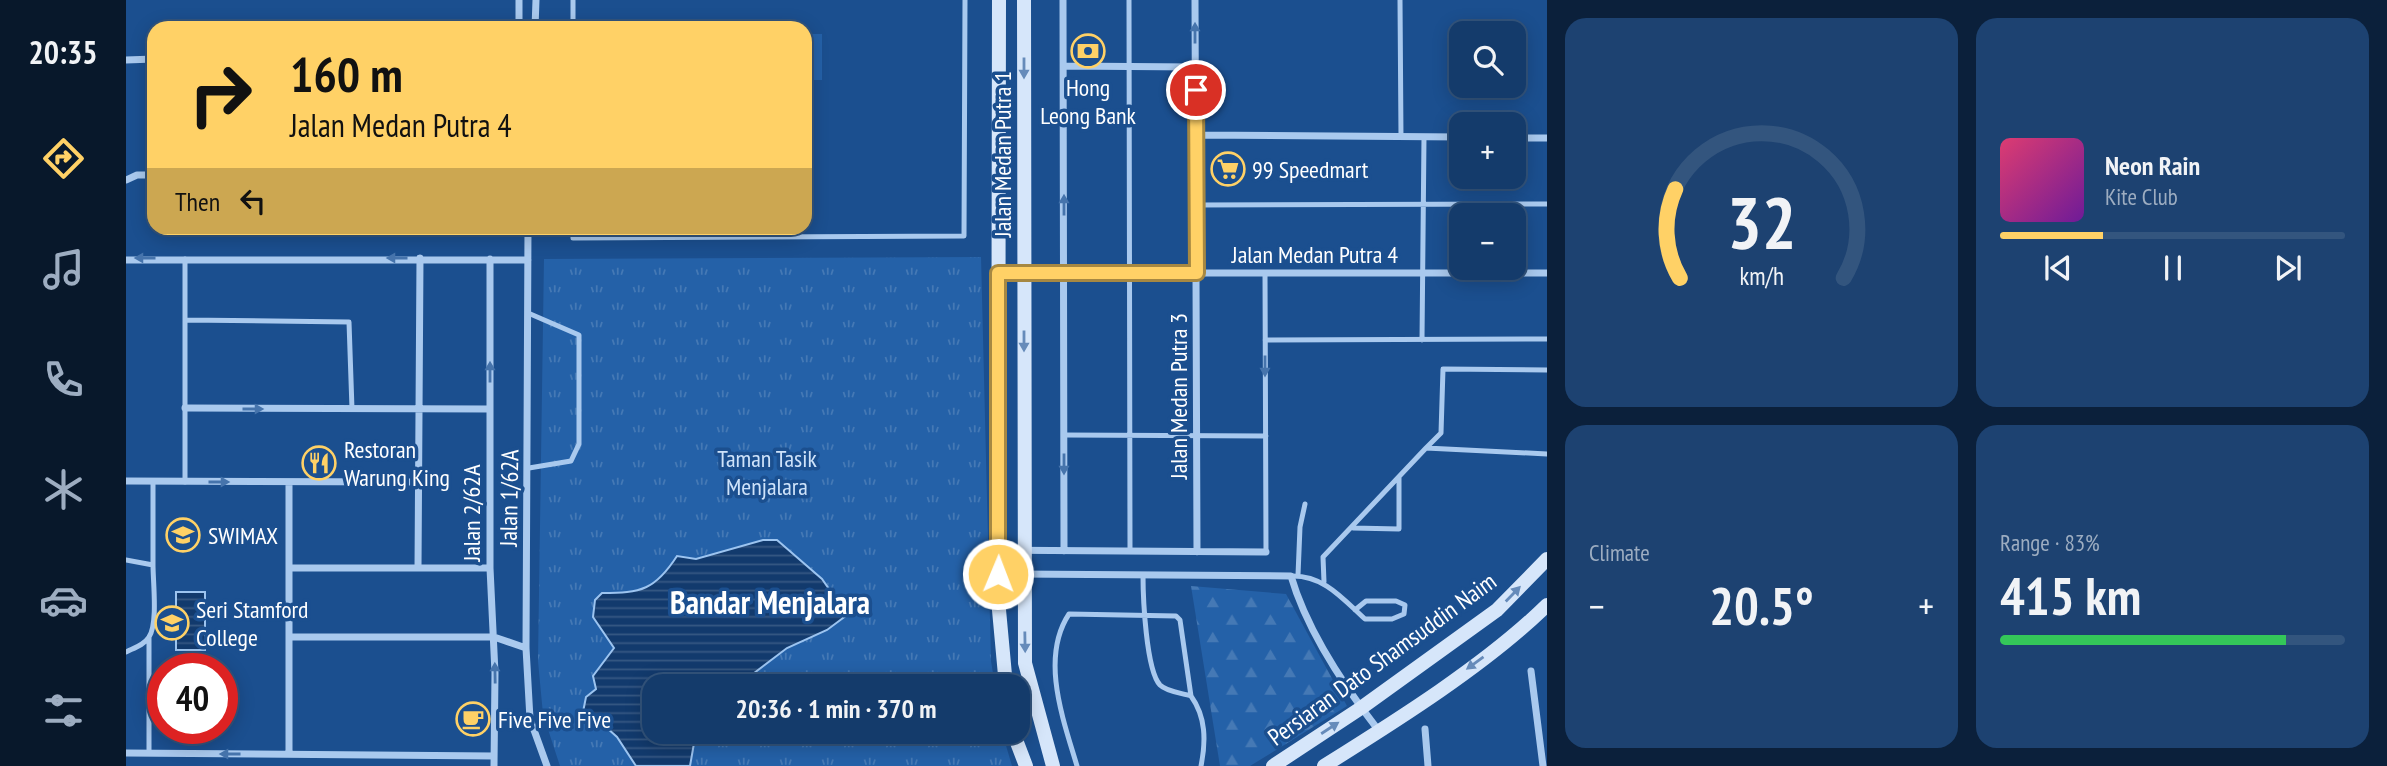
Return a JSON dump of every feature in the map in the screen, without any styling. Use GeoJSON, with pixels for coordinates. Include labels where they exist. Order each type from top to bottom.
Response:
{"type":"FeatureCollection","features":[{"type":"Feature","properties":{"kind":"street"},"geometry":{"type":"LineString","coordinates":[[519,0],[519,21]]}},
{"type":"Feature","properties":{"kind":"street"},"geometry":{"type":"LineString","coordinates":[[535,21],[536,0]]}},
{"type":"Feature","properties":{"kind":"street","name":"Jalan Medan Putra 1"},"geometry":{"type":"LineString","coordinates":[[999,0],[998,574],[1005,674]]}},
{"type":"Feature","properties":{"kind":"street","name":"Jalan Medan Putra 1"},"geometry":{"type":"LineString","coordinates":[[1024,0],[1025,663],[1053,766]]}},
{"type":"Feature","properties":{"kind":"street"},"geometry":{"type":"LineString","coordinates":[[1063,0],[1064,551]]}},
{"type":"Feature","properties":{"kind":"street","name":"Jalan Medan Putra 3"},"geometry":{"type":"LineString","coordinates":[[1195,0],[1198,135],[1197,552]]}},
{"type":"Feature","properties":{"kind":"street"},"geometry":{"type":"LineString","coordinates":[[126,60],[147,59]]}},
{"type":"Feature","properties":{"kind":"street"},"geometry":{"type":"LineString","coordinates":[[1064,66],[1195,67]]}},
{"type":"Feature","properties":{"kind":"street"},"geometry":{"type":"LineString","coordinates":[[1198,135],[1449,138]]}},
{"type":"Feature","properties":{"kind":"street"},"geometry":{"type":"LineString","coordinates":[[1526,138],[1547,138]]}},
{"type":"Feature","properties":{"kind":"street"},"geometry":{"type":"LineString","coordinates":[[126,180],[137,175],[147,175]]}},
{"type":"Feature","properties":{"kind":"street","name":"Jalan 1/62A"},"geometry":{"type":"LineString","coordinates":[[528,235],[529,468],[526,648],[530,719],[547,766]]}},
{"type":"Feature","properties":{"kind":"street"},"geometry":{"type":"LineString","coordinates":[[418,568],[420,258]]}},
{"type":"Feature","properties":{"kind":"street","name":"Jalan 2/62A"},"geometry":{"type":"LineString","coordinates":[[490,259],[490,568],[494,637],[494,766]]}},
{"type":"Feature","properties":{"kind":"street"},"geometry":{"type":"LineString","coordinates":[[126,260],[528,260]]}},
{"type":"Feature","properties":{"kind":"street","name":"Jalan Medan Putra 4"},"geometry":{"type":"LineString","coordinates":[[998,273],[1547,273]]}},
{"type":"Feature","properties":{"kind":"street"},"geometry":{"type":"LineString","coordinates":[[185,408],[490,409]]}},
{"type":"Feature","properties":{"kind":"street"},"geometry":{"type":"LineString","coordinates":[[126,481],[418,482]]}},
{"type":"Feature","properties":{"kind":"street"},"geometry":{"type":"LineString","coordinates":[[289,482],[289,754]]}},
{"type":"Feature","properties":{"kind":"street"},"geometry":{"type":"LineString","coordinates":[[998,550],[1266,552]]}},
{"type":"Feature","properties":{"kind":"street","name":"Persiaran Dato Shamsuddin Naim"},"geometry":{"type":"LineString","coordinates":[[1273,766],[1361,708],[1497,610],[1547,559]]}},
{"type":"Feature","properties":{"kind":"street"},"geometry":{"type":"LineString","coordinates":[[289,568],[490,568]]}},
{"type":"Feature","properties":{"kind":"street"},"geometry":{"type":"LineString","coordinates":[[998,574],[1295,576],[1301,608],[1361,708],[1379,731]]}},
{"type":"Feature","properties":{"kind":"street"},"geometry":{"type":"LineString","coordinates":[[1324,766],[1379,731],[1528,624],[1547,605]]}},
{"type":"Feature","properties":{"kind":"street"},"geometry":{"type":"LineString","coordinates":[[289,637],[494,637],[526,648]]}},
{"type":"Feature","properties":{"kind":"street"},"geometry":{"type":"LineString","coordinates":[[1531,671],[1543,766]]}},
{"type":"Feature","properties":{"kind":"street"},"geometry":{"type":"LineString","coordinates":[[1425,729],[1428,766]]}},
{"type":"Feature","properties":{"kind":"street"},"geometry":{"type":"LineString","coordinates":[[1018,744],[1026,766]]}},
{"type":"Feature","properties":{"kind":"street"},"geometry":{"type":"LineString","coordinates":[[126,753],[494,755]]}},
{"type":"Feature","properties":{"kind":"street"},"geometry":{"type":"LineString","coordinates":[[316,766],[317,754]]}},
{"type":"Feature","properties":{"kind":"lane"},"geometry":{"type":"LineString","coordinates":[[573,0],[573,21]]}},
{"type":"Feature","properties":{"kind":"lane"},"geometry":{"type":"LineString","coordinates":[[573,235],[573,238],[964,236],[965,0]]}},
{"type":"Feature","properties":{"kind":"lane"},"geometry":{"type":"LineString","coordinates":[[1129,0],[1130,551]]}},
{"type":"Feature","properties":{"kind":"lane"},"geometry":{"type":"LineString","coordinates":[[1400,0],[1401,137]]}},
{"type":"Feature","properties":{"kind":"lane"},"geometry":{"type":"LineString","coordinates":[[1422,340],[1424,137]]}},
{"type":"Feature","properties":{"kind":"lane"},"geometry":{"type":"LineString","coordinates":[[1197,205],[1547,204]]}},
{"type":"Feature","properties":{"kind":"lane"},"geometry":{"type":"LineString","coordinates":[[185,258],[185,482]]}},
{"type":"Feature","properties":{"kind":"lane"},"geometry":{"type":"LineString","coordinates":[[1265,273],[1266,552]]}},
{"type":"Feature","properties":{"kind":"lane"},"geometry":{"type":"LineString","coordinates":[[528,313],[579,335],[579,444],[571,461],[529,468]]}},
{"type":"Feature","properties":{"kind":"lane"},"geometry":{"type":"LineString","coordinates":[[185,320],[349,322],[352,409]]}},
{"type":"Feature","properties":{"kind":"lane"},"geometry":{"type":"LineString","coordinates":[[1265,340],[1547,339]]}},
{"type":"Feature","properties":{"kind":"lane"},"geometry":{"type":"LineString","coordinates":[[1324,583],[1323,556],[1353,528],[1441,433],[1443,369],[1547,370]]}},
{"type":"Feature","properties":{"kind":"lane"},"geometry":{"type":"LineString","coordinates":[[1064,435],[1266,436]]}},
{"type":"Feature","properties":{"kind":"lane"},"geometry":{"type":"LineString","coordinates":[[1426,448],[1547,454]]}},
{"type":"Feature","properties":{"kind":"lane"},"geometry":{"type":"LineString","coordinates":[[1353,528],[1399,530],[1399,478]]}},
{"type":"Feature","properties":{"kind":"lane"},"geometry":{"type":"LineString","coordinates":[[149,753],[149,638],[153,628],[153,482]]}},
{"type":"Feature","properties":{"kind":"lane"},"geometry":{"type":"LineString","coordinates":[[1305,503],[1295,576],[1324,583],[1365,619],[1392,619],[1404,614],[1405,605],[1396,601],[1366,601],[1355,610]]}},
{"type":"Feature","properties":{"kind":"lane"},"geometry":{"type":"LineString","coordinates":[[126,560],[153,565]]}},
{"type":"Feature","properties":{"kind":"lane"},"geometry":{"type":"LineString","coordinates":[[1143,575],[1143,613],[1158,684],[1191,696]]}},
{"type":"Feature","properties":{"kind":"lane"},"geometry":{"type":"LineString","coordinates":[[1077,766],[1054,664],[1063,623],[1069,614],[1080,612],[1171,613],[1180,620],[1191,696],[1199,707],[1206,743],[1201,766]]}},
{"type":"Feature","properties":{"kind":"lane"},"geometry":{"type":"LineString","coordinates":[[126,652],[149,638]]}},
{"type":"Feature","properties":{"kind":"green space"},"geometry":{"type":"Polygon","coordinates":[[[812,34],[822,34],[822,80],[812,80],[812,34]]]}},
{"type":"Feature","properties":{"kind":"green space","name":"Taman Tasik Menjalara"},"geometry":{"type":"Polygon","coordinates":[[[981,257],[993,674],[642,674],[642,744],[1006,744],[1012,766],[560,766],[543,714],[538,661],[544,259],[981,257]]]}},
{"type":"Feature","properties":{"kind":"green space"},"geometry":{"type":"Polygon","coordinates":[[[1191,586],[1286,594],[1347,706],[1250,766],[1220,766],[1191,586]]]}},
{"type":"Feature","properties":{"kind":"shaded area"},"geometry":{"type":"Polygon","coordinates":[[[763,540],[777,540],[822,579],[847,615],[827,630],[787,648],[753,674],[642,674],[642,744],[694,744],[690,766],[636,766],[617,737],[597,719],[583,712],[586,697],[596,689],[593,676],[614,648],[593,617],[595,600],[602,593],[627,592],[654,583],[677,556],[696,559],[763,540]]]}},
{"type":"Feature","properties":{"kind":"shaded area"},"geometry":{"type":"Polygon","coordinates":[[[176,592],[205,592],[205,650],[176,650],[176,592]]]}},
{"type":"Feature","properties":{"kind":"place","name":"Hong Leong Bank"},"geometry":{"type":"Point","coordinates":[1088,51]}},
{"type":"Feature","properties":{"kind":"place","name":"99 Speedmart"},"geometry":{"type":"Point","coordinates":[1228,169]}},
{"type":"Feature","properties":{"kind":"place","name":"Restoran Warung King"},"geometry":{"type":"Point","coordinates":[319,463]}},
{"type":"Feature","properties":{"kind":"place","name":"SWIMAX"},"geometry":{"type":"Point","coordinates":[183,535]}},
{"type":"Feature","properties":{"kind":"place","name":"Seri Stamford College"},"geometry":{"type":"Point","coordinates":[172,623]}},
{"type":"Feature","properties":{"kind":"place","name":"Five Five Five"},"geometry":{"type":"Point","coordinates":[473,719]}},
{"type":"Feature","properties":{"kind":"district","name":"Bandar Menjalara"},"geometry":{"type":"Point","coordinates":[770,602]}},
{"type":"Feature","properties":{"kind":"route"},"geometry":{"type":"LineString","coordinates":[[998,574],[998,273],[1197,273],[1196,90]]}}]}
